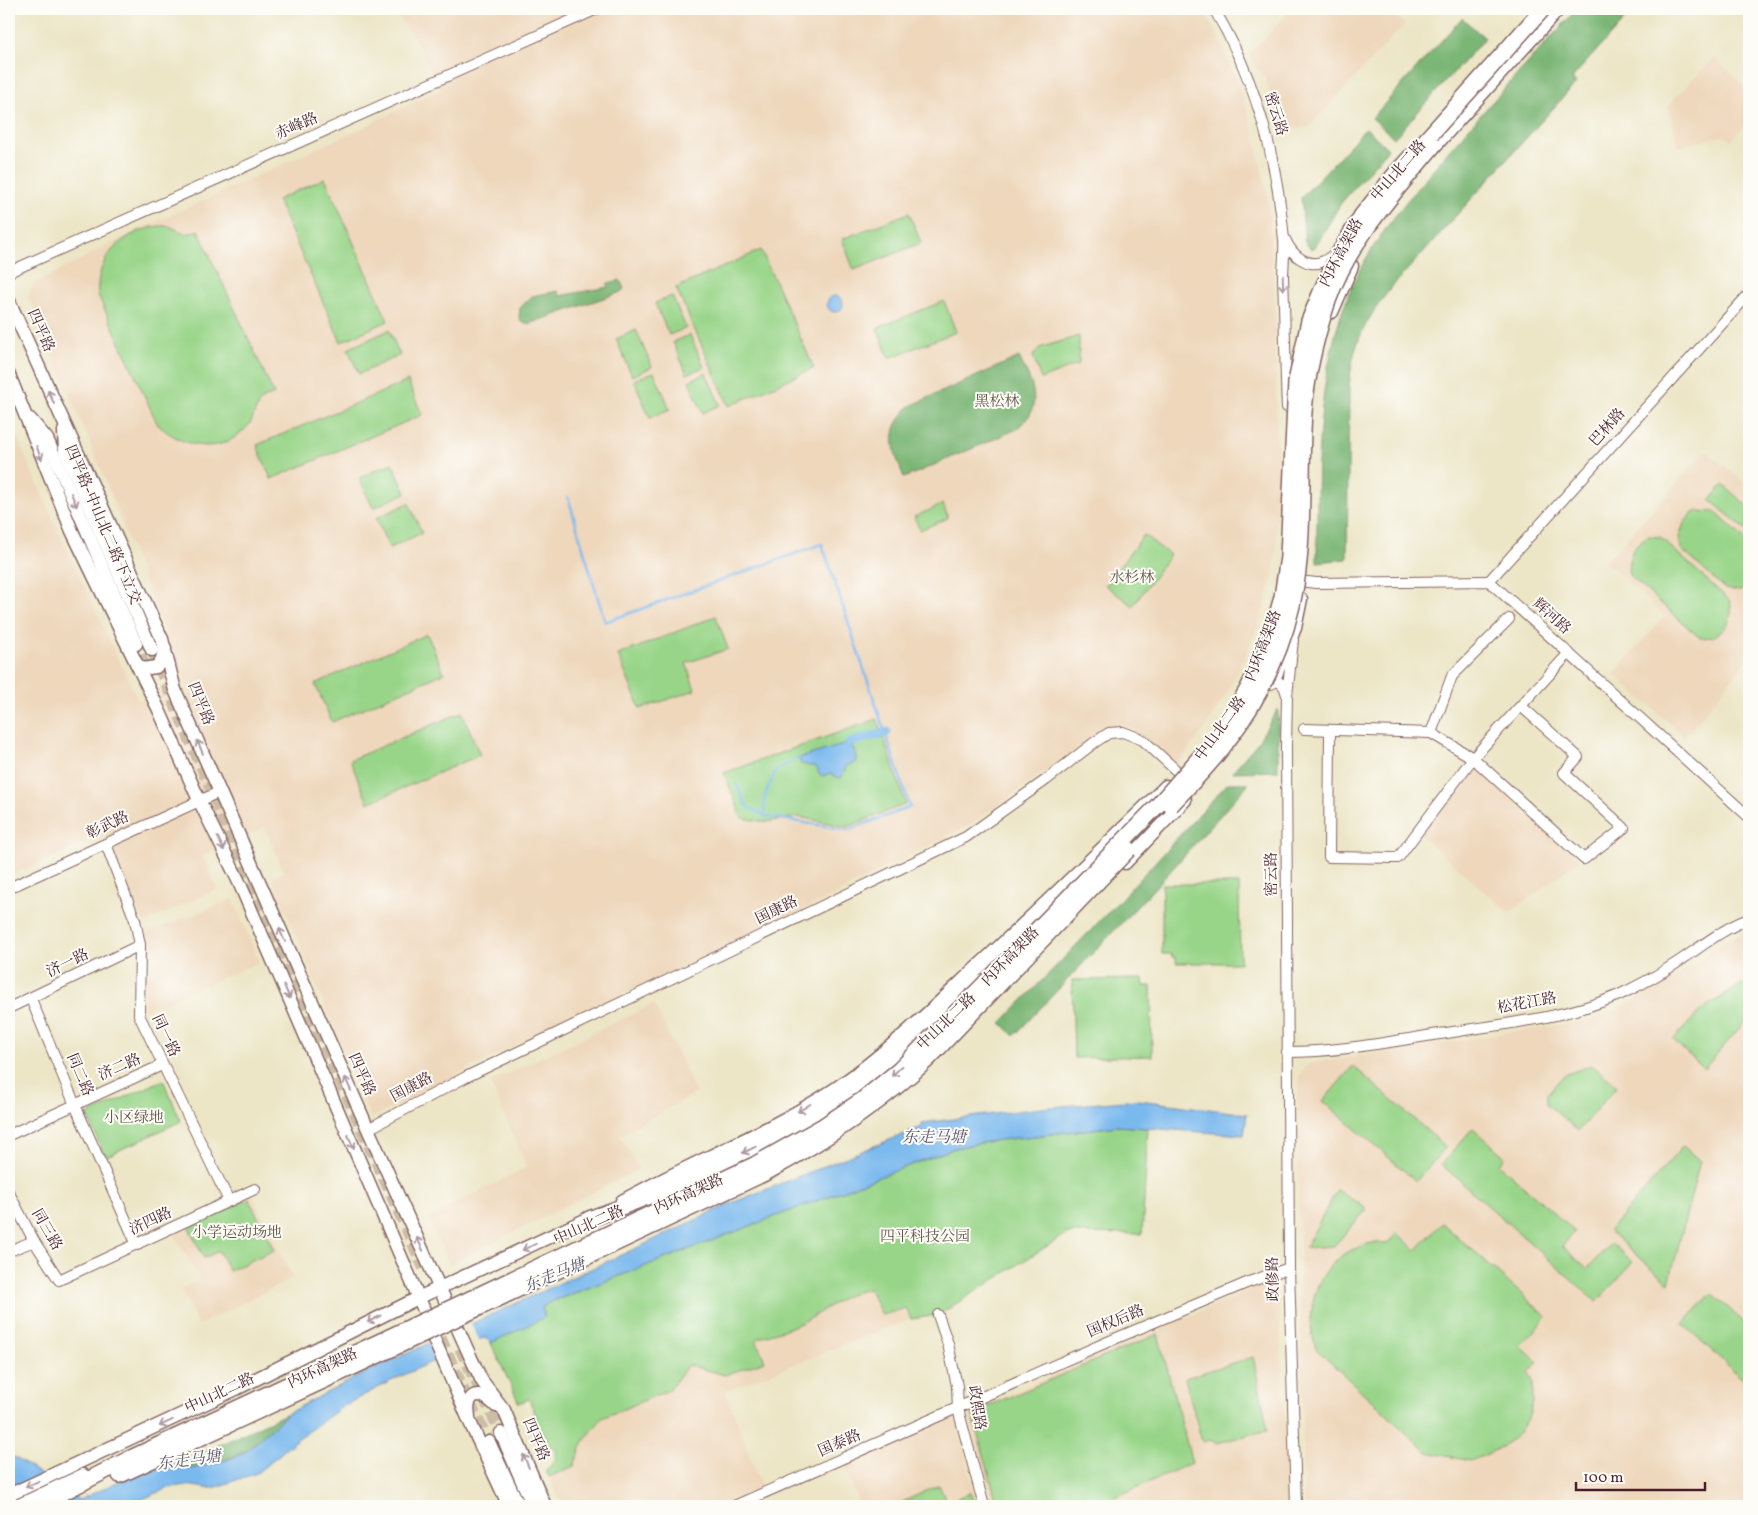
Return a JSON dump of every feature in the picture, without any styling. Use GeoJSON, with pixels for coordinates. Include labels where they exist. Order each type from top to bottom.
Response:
{"type":"FeatureCollection","features":[{"type":"Feature","properties":{"kind":"highway","name":"内环高架路"},"geometry":{"type":"LineString","coordinates":[[27,1505],[754,1165],[823,1126],[862,1100],[899,1070],[1158,805],[1222,732],[1247,690],[1264,656],[1282,597],[1288,557],[1294,415],[1300,365],[1309,321],[1323,287],[1341,250],[1362,215],[1397,172],[1542,9]]}},
{"type":"Feature","properties":{"kind":"highway","name":"内环高架路"},"geometry":{"type":"LineString","coordinates":[[58,1506],[115,1477],[474,1311],[767,1172],[812,1148],[844,1126],[909,1077],[929,1058],[1187,788],[1225,745],[1254,702],[1271,669],[1281,642],[1296,586],[1300,554],[1304,412],[1313,355],[1329,299],[1349,258],[1381,208],[1434,145],[1557,9]]}},
{"type":"Feature","properties":{"kind":"highway"},"geometry":{"type":"LineString","coordinates":[[589,1219],[636,1202],[774,1137],[807,1118],[866,1079],[913,1038],[1127,836]]}},
{"type":"Feature","properties":{"kind":"main road","name":"中山北二路"},"geometry":{"type":"LineString","coordinates":[[12,1494],[238,1388],[418,1298],[589,1219],[796,1113],[836,1088],[881,1054],[915,1025],[1051,898],[1179,773],[1218,732],[1244,690],[1260,656],[1268,632],[1279,578],[1287,525],[1287,407],[1291,375],[1297,348],[1322,280],[1361,216],[1542,9]]}},
{"type":"Feature","properties":{"kind":"main road","name":"中山北二路"},"geometry":{"type":"LineString","coordinates":[[27,1505],[62,1484],[787,1151],[856,1114],[905,1081],[934,1057],[995,998],[1196,788],[1231,746],[1271,684],[1295,628],[1302,582],[1310,410],[1325,332],[1345,279],[1366,240],[1382,216],[1474,110],[1566,9]]}},
{"type":"Feature","properties":{"kind":"main road","name":"四平路"},"geometry":{"type":"LineString","coordinates":[[9,301],[165,648],[175,690],[368,1129],[471,1358],[482,1381],[504,1410],[545,1506]]}},
{"type":"Feature","properties":{"kind":"main road","name":"四平路-中山北二路下立交"},"geometry":{"type":"LineString","coordinates":[[9,375],[24,413],[48,439],[143,656]]}},
{"type":"Feature","properties":{"kind":"main road","name":"四平路-中山北二路下立交"},"geometry":{"type":"LineString","coordinates":[[63,423],[65,451],[143,656]]}},
{"type":"Feature","properties":{"kind":"main road"},"geometry":{"type":"LineString","coordinates":[[143,656],[142,669],[156,667],[161,662],[165,648]]}},
{"type":"Feature","properties":{"kind":"main road"},"geometry":{"type":"LineString","coordinates":[[143,656],[159,710],[265,940],[426,1316],[447,1370],[509,1506]]}},
{"type":"Feature","properties":{"kind":"main road"},"geometry":{"type":"LineString","coordinates":[[473,1429],[468,1406],[471,1399],[476,1395],[490,1401],[508,1419]]}},
{"type":"Feature","properties":{"kind":"main road"},"geometry":{"type":"LineString","coordinates":[[501,1433],[533,1506]]}},
{"type":"Feature","properties":{"kind":"main road"},"geometry":{"type":"LineString","coordinates":[[489,1442],[519,1506]]}},
{"type":"Feature","properties":{"kind":"street","name":"赤峰路"},"geometry":{"type":"LineString","coordinates":[[9,272],[597,9]]}},
{"type":"Feature","properties":{"kind":"street","name":"密云路"},"geometry":{"type":"LineString","coordinates":[[1214,9],[1233,45],[1257,104],[1274,171],[1283,235],[1287,407]]}},
{"type":"Feature","properties":{"kind":"street","name":"密云路"},"geometry":{"type":"LineString","coordinates":[[1283,235],[1294,254],[1307,262],[1323,262],[1338,252]]}},
{"type":"Feature","properties":{"kind":"street","name":"巴林路"},"geometry":{"type":"LineString","coordinates":[[1489,581],[1749,294]]}},
{"type":"Feature","properties":{"kind":"street"},"geometry":{"type":"LineString","coordinates":[[1279,578],[1302,582],[1489,581]]}},
{"type":"Feature","properties":{"kind":"street","name":"辉河路"},"geometry":{"type":"LineString","coordinates":[[1489,581],[1749,817]]}},
{"type":"Feature","properties":{"kind":"street"},"geometry":{"type":"LineString","coordinates":[[1431,733],[1452,676],[1510,619]]}},
{"type":"Feature","properties":{"kind":"street","name":"密云路"},"geometry":{"type":"LineString","coordinates":[[1287,1052],[1287,696],[1295,628]]}},
{"type":"Feature","properties":{"kind":"street"},"geometry":{"type":"LineString","coordinates":[[1330,730],[1329,857],[1398,858],[1473,758],[1569,653]]}},
{"type":"Feature","properties":{"kind":"street"},"geometry":{"type":"LineString","coordinates":[[1271,684],[1277,681],[1282,683],[1287,696]]}},
{"type":"Feature","properties":{"kind":"street"},"geometry":{"type":"LineString","coordinates":[[1304,729],[1431,733],[1473,758],[1584,858],[1624,828],[1564,773],[1578,757],[1521,706]]}},
{"type":"Feature","properties":{"kind":"street","name":"国康路"},"geometry":{"type":"LineString","coordinates":[[368,1129],[466,1077],[966,837],[1109,733],[1123,732],[1144,740],[1179,773]]}},
{"type":"Feature","properties":{"kind":"street","name":"彰武路"},"geometry":{"type":"LineString","coordinates":[[9,888],[219,792]]}},
{"type":"Feature","properties":{"kind":"street","name":"同一路"},"geometry":{"type":"LineString","coordinates":[[106,844],[135,920],[140,945],[139,1015],[229,1201]]}},
{"type":"Feature","properties":{"kind":"street","name":"松花江路"},"geometry":{"type":"LineString","coordinates":[[1287,1052],[1316,1052],[1375,1044],[1551,1016],[1586,1007],[1617,996],[1647,981],[1714,936],[1749,919]]}},
{"type":"Feature","properties":{"kind":"street","name":"济一路"},"geometry":{"type":"LineString","coordinates":[[9,1008],[140,945]]}},
{"type":"Feature","properties":{"kind":"street","name":"同二路"},"geometry":{"type":"LineString","coordinates":[[31,999],[75,1105],[137,1245]]}},
{"type":"Feature","properties":{"kind":"street","name":"政修路"},"geometry":{"type":"LineString","coordinates":[[1287,1052],[1289,1268],[1296,1506]]}},
{"type":"Feature","properties":{"kind":"street","name":"济二路"},"geometry":{"type":"LineString","coordinates":[[9,1135],[162,1065]]}},
{"type":"Feature","properties":{"kind":"street","name":"济四路"},"geometry":{"type":"LineString","coordinates":[[59,1280],[255,1189]]}},
{"type":"Feature","properties":{"kind":"street","name":"同三路"},"geometry":{"type":"LineString","coordinates":[[9,1193],[34,1241],[59,1280]]}},
{"type":"Feature","properties":{"kind":"street"},"geometry":{"type":"LineString","coordinates":[[9,1251],[34,1241]]}},
{"type":"Feature","properties":{"kind":"street","name":"国权后路"},"geometry":{"type":"LineString","coordinates":[[958,1409],[1114,1339],[1249,1282],[1289,1268]]}},
{"type":"Feature","properties":{"kind":"street","name":"政熙路"},"geometry":{"type":"LineString","coordinates":[[938,1316],[948,1344],[957,1386],[958,1409],[984,1506]]}},
{"type":"Feature","properties":{"kind":"street","name":"国泰路"},"geometry":{"type":"LineString","coordinates":[[734,1506],[958,1409]]}},
{"type":"Feature","properties":{"kind":"shaded area"},"geometry":{"type":"Polygon","coordinates":[[[393,9],[1202,9],[1216,32],[1239,86],[1254,133],[1267,193],[1274,298],[1278,488],[1276,550],[1273,574],[1257,628],[1228,691],[1205,728],[1174,766],[1135,730],[1122,725],[1108,727],[968,826],[834,895],[520,1043],[371,1118],[272,877],[284,872],[265,827],[203,855],[217,889],[144,923],[104,834],[9,877],[9,420],[138,701],[186,681],[170,647],[102,472],[28,296],[34,284],[138,230],[362,128],[440,89],[416,41],[393,9]]]}},
{"type":"Feature","properties":{"kind":"shaded area"},"geometry":{"type":"Polygon","coordinates":[[[1292,9],[1389,9],[1405,24],[1308,128],[1280,127],[1265,78],[1248,55],[1292,9]]]}},
{"type":"Feature","properties":{"kind":"shaded area"},"geometry":{"type":"Polygon","coordinates":[[[1714,58],[1749,90],[1749,120],[1731,141],[1724,135],[1679,147],[1668,106],[1714,58]]]}},
{"type":"Feature","properties":{"kind":"shaded area"},"geometry":{"type":"Polygon","coordinates":[[[1706,451],[1749,486],[1749,657],[1685,737],[1614,674],[1665,616],[1605,562],[1706,451]]]}},
{"type":"Feature","properties":{"kind":"shaded area"},"geometry":{"type":"Polygon","coordinates":[[[1474,764],[1580,860],[1509,913],[1420,834],[1474,764]]]}},
{"type":"Feature","properties":{"kind":"shaded area"},"geometry":{"type":"Polygon","coordinates":[[[233,899],[259,962],[144,1011],[147,957],[144,934],[233,899]]]}},
{"type":"Feature","properties":{"kind":"shaded area"},"geometry":{"type":"Polygon","coordinates":[[[1749,930],[1749,1506],[1304,1506],[1297,1094],[1299,1076],[1304,1068],[1309,1064],[1317,1062],[1591,1020],[1628,1004],[1668,981],[1728,939],[1749,930]]]}},
{"type":"Feature","properties":{"kind":"shaded area"},"geometry":{"type":"Polygon","coordinates":[[[654,1004],[696,1093],[620,1135],[639,1169],[449,1265],[428,1218],[527,1167],[490,1082],[654,1004]]]}},
{"type":"Feature","properties":{"kind":"shaded area"},"geometry":{"type":"Polygon","coordinates":[[[252,1195],[293,1278],[198,1325],[181,1289],[200,1280],[172,1231],[252,1195]]]}},
{"type":"Feature","properties":{"kind":"shaded area"},"geometry":{"type":"Polygon","coordinates":[[[1262,1285],[1279,1297],[1288,1506],[993,1506],[968,1412],[1262,1285]]]}},
{"type":"Feature","properties":{"kind":"shaded area"},"geometry":{"type":"Polygon","coordinates":[[[869,1289],[882,1315],[907,1308],[911,1319],[725,1391],[762,1488],[716,1506],[563,1506],[549,1477],[574,1466],[584,1441],[602,1418],[669,1390],[688,1365],[725,1375],[765,1361],[756,1340],[797,1325],[841,1299],[858,1291],[869,1289]]]}},
{"type":"Feature","properties":{"kind":"shaded area"},"geometry":{"type":"Polygon","coordinates":[[[955,1416],[978,1506],[860,1506],[844,1464],[955,1416]]]}},
{"type":"Feature","properties":{"kind":"green space"},"geometry":{"type":"Polygon","coordinates":[[[1577,9],[1634,9],[1572,78],[1576,83],[1390,289],[1360,336],[1353,360],[1349,389],[1347,559],[1317,562],[1318,463],[1323,397],[1336,333],[1354,282],[1385,230],[1436,166],[1577,9]]]}},
{"type":"Feature","properties":{"kind":"green space"},"geometry":{"type":"Polygon","coordinates":[[[1462,18],[1485,38],[1394,138],[1372,118],[1462,18]]]}},
{"type":"Feature","properties":{"kind":"green space"},"geometry":{"type":"Polygon","coordinates":[[[1366,128],[1388,149],[1341,203],[1315,247],[1311,249],[1305,242],[1301,198],[1366,128]]]}},
{"type":"Feature","properties":{"kind":"green space"},"geometry":{"type":"Polygon","coordinates":[[[325,178],[388,321],[341,342],[277,200],[325,178]]]}},
{"type":"Feature","properties":{"kind":"green space"},"geometry":{"type":"Polygon","coordinates":[[[909,213],[921,243],[854,270],[842,239],[909,213]]]}},
{"type":"Feature","properties":{"kind":"green space"},"geometry":{"type":"Polygon","coordinates":[[[159,226],[169,226],[187,234],[198,230],[274,394],[260,402],[250,423],[238,436],[226,442],[203,446],[192,444],[180,440],[158,425],[98,295],[101,269],[106,258],[114,248],[134,234],[159,226]]]}},
{"type":"Feature","properties":{"kind":"green space"},"geometry":{"type":"Polygon","coordinates":[[[761,250],[814,368],[729,406],[676,288],[761,250]]]}},
{"type":"Feature","properties":{"kind":"green space"},"geometry":{"type":"Polygon","coordinates":[[[620,280],[624,289],[621,292],[528,324],[521,322],[519,317],[520,308],[532,296],[558,291],[559,296],[608,287],[608,283],[620,280]]]}},
{"type":"Feature","properties":{"kind":"green space"},"geometry":{"type":"Polygon","coordinates":[[[672,296],[686,328],[669,335],[655,303],[672,296]]]}},
{"type":"Feature","properties":{"kind":"green space"},"geometry":{"type":"Polygon","coordinates":[[[944,301],[956,332],[889,358],[877,328],[944,301]]]}},
{"type":"Feature","properties":{"kind":"green space"},"geometry":{"type":"Polygon","coordinates":[[[389,330],[400,355],[359,374],[348,349],[389,330]]]}},
{"type":"Feature","properties":{"kind":"green space"},"geometry":{"type":"Polygon","coordinates":[[[636,330],[652,367],[632,376],[616,339],[636,330]]]}},
{"type":"Feature","properties":{"kind":"green space"},"geometry":{"type":"Polygon","coordinates":[[[690,335],[704,367],[687,374],[673,342],[690,335]]]}},
{"type":"Feature","properties":{"kind":"green space"},"geometry":{"type":"Polygon","coordinates":[[[1079,336],[1079,364],[1041,379],[1033,356],[1039,348],[1079,336]]]}},
{"type":"Feature","properties":{"kind":"green space","name":"黑松林"},"geometry":{"type":"Polygon","coordinates":[[[1019,357],[1032,386],[1034,401],[1026,420],[1015,430],[904,478],[894,449],[894,432],[902,415],[910,406],[1019,357]]]}},
{"type":"Feature","properties":{"kind":"green space"},"geometry":{"type":"Polygon","coordinates":[[[654,372],[670,409],[650,418],[634,380],[654,372]]]}},
{"type":"Feature","properties":{"kind":"green space"},"geometry":{"type":"Polygon","coordinates":[[[706,373],[720,405],[703,413],[689,381],[706,373]]]}},
{"type":"Feature","properties":{"kind":"green space"},"geometry":{"type":"Polygon","coordinates":[[[408,381],[422,415],[271,479],[257,445],[408,381]]]}},
{"type":"Feature","properties":{"kind":"green space"},"geometry":{"type":"Polygon","coordinates":[[[392,463],[406,493],[373,508],[359,478],[392,463]]]}},
{"type":"Feature","properties":{"kind":"green space"},"geometry":{"type":"Polygon","coordinates":[[[1723,485],[1749,507],[1749,532],[1710,500],[1723,485]]]}},
{"type":"Feature","properties":{"kind":"green space"},"geometry":{"type":"Polygon","coordinates":[[[409,503],[422,533],[389,548],[376,518],[409,503]]]}},
{"type":"Feature","properties":{"kind":"green space"},"geometry":{"type":"Polygon","coordinates":[[[943,504],[948,518],[920,530],[914,517],[943,504]]]}},
{"type":"Feature","properties":{"kind":"green space"},"geometry":{"type":"Polygon","coordinates":[[[1699,511],[1715,512],[1749,543],[1749,587],[1740,591],[1725,589],[1681,549],[1679,537],[1684,523],[1693,513],[1699,511]]]}},
{"type":"Feature","properties":{"kind":"green space","name":"水杉林"},"geometry":{"type":"Polygon","coordinates":[[[1144,535],[1170,555],[1133,606],[1105,585],[1144,535]]]}},
{"type":"Feature","properties":{"kind":"green space"},"geometry":{"type":"Polygon","coordinates":[[[1648,536],[1660,537],[1730,601],[1731,616],[1729,622],[1715,636],[1700,638],[1629,575],[1629,563],[1632,552],[1648,536]]]}},
{"type":"Feature","properties":{"kind":"green space"},"geometry":{"type":"Polygon","coordinates":[[[716,616],[728,649],[686,663],[695,690],[640,709],[618,655],[716,616]]]}},
{"type":"Feature","properties":{"kind":"green space"},"geometry":{"type":"Polygon","coordinates":[[[427,634],[444,673],[332,722],[315,684],[427,634]]]}},
{"type":"Feature","properties":{"kind":"green space"},"geometry":{"type":"Polygon","coordinates":[[[1278,709],[1278,771],[1232,772],[1258,742],[1278,709]]]}},
{"type":"Feature","properties":{"kind":"green space"},"geometry":{"type":"Polygon","coordinates":[[[462,712],[480,755],[368,803],[350,760],[462,712]]]}},
{"type":"Feature","properties":{"kind":"green space"},"geometry":{"type":"Polygon","coordinates":[[[877,719],[906,804],[847,827],[799,817],[765,822],[742,818],[724,773],[877,719]]]}},
{"type":"Feature","properties":{"kind":"green space"},"geometry":{"type":"Polygon","coordinates":[[[1228,783],[1249,783],[1166,876],[1014,1036],[1001,1023],[1120,900],[1228,783]]]}},
{"type":"Feature","properties":{"kind":"green space"},"geometry":{"type":"Polygon","coordinates":[[[1162,884],[1239,884],[1240,963],[1176,963],[1176,958],[1172,957],[1171,954],[1162,954],[1162,884]]]}},
{"type":"Feature","properties":{"kind":"green space"},"geometry":{"type":"Polygon","coordinates":[[[1143,979],[1144,986],[1151,986],[1152,1056],[1074,1058],[1072,980],[1143,979]]]}},
{"type":"Feature","properties":{"kind":"green space"},"geometry":{"type":"Polygon","coordinates":[[[1744,983],[1749,992],[1749,1017],[1704,1069],[1673,1040],[1701,1010],[1744,983]]]}},
{"type":"Feature","properties":{"kind":"green space"},"geometry":{"type":"Polygon","coordinates":[[[1592,1065],[1617,1086],[1578,1131],[1547,1104],[1547,1094],[1564,1075],[1592,1065]]]}},
{"type":"Feature","properties":{"kind":"green space"},"geometry":{"type":"Polygon","coordinates":[[[1353,1066],[1446,1147],[1416,1181],[1323,1101],[1353,1066]]]}},
{"type":"Feature","properties":{"kind":"green space","name":"小区绿地"},"geometry":{"type":"Polygon","coordinates":[[[163,1080],[181,1121],[105,1157],[87,1115],[163,1080]]]}},
{"type":"Feature","properties":{"kind":"green space","name":"四平科技公园"},"geometry":{"type":"Polygon","coordinates":[[[1117,1126],[1148,1128],[1142,1234],[1068,1233],[938,1315],[911,1319],[906,1308],[882,1315],[869,1289],[849,1295],[805,1321],[756,1340],[765,1361],[725,1375],[688,1365],[669,1390],[602,1418],[584,1441],[574,1466],[549,1477],[546,1471],[557,1458],[554,1455],[557,1451],[545,1441],[548,1437],[532,1424],[537,1418],[529,1399],[519,1403],[491,1343],[544,1317],[542,1308],[546,1304],[955,1148],[992,1141],[1117,1126]]]}},
{"type":"Feature","properties":{"kind":"green space"},"geometry":{"type":"Polygon","coordinates":[[[1473,1128],[1505,1157],[1499,1164],[1575,1232],[1562,1246],[1587,1269],[1611,1243],[1633,1262],[1597,1302],[1441,1164],[1473,1128]]]}},
{"type":"Feature","properties":{"kind":"green space"},"geometry":{"type":"Polygon","coordinates":[[[1683,1146],[1700,1161],[1669,1283],[1609,1231],[1683,1146]]]}},
{"type":"Feature","properties":{"kind":"green space"},"geometry":{"type":"Polygon","coordinates":[[[1337,1190],[1367,1209],[1334,1246],[1305,1248],[1337,1190]]]}},
{"type":"Feature","properties":{"kind":"green space","name":"小学运动场地"},"geometry":{"type":"Polygon","coordinates":[[[249,1199],[274,1250],[229,1271],[219,1251],[204,1258],[189,1228],[249,1199]]]}},
{"type":"Feature","properties":{"kind":"green space"},"geometry":{"type":"Polygon","coordinates":[[[1442,1223],[1547,1317],[1520,1346],[1538,1362],[1529,1372],[1533,1382],[1533,1402],[1528,1418],[1518,1434],[1504,1446],[1470,1461],[1427,1452],[1316,1349],[1311,1326],[1313,1303],[1320,1282],[1325,1273],[1340,1257],[1366,1244],[1387,1244],[1397,1233],[1416,1250],[1442,1223]]]}},
{"type":"Feature","properties":{"kind":"green space"},"geometry":{"type":"Polygon","coordinates":[[[1712,1293],[1749,1327],[1749,1385],[1683,1324],[1712,1293]]]}},
{"type":"Feature","properties":{"kind":"green space"},"geometry":{"type":"Polygon","coordinates":[[[1158,1334],[1192,1463],[1095,1506],[998,1506],[972,1413],[1158,1334]]]}},
{"type":"Feature","properties":{"kind":"green space"},"geometry":{"type":"Polygon","coordinates":[[[1253,1357],[1268,1430],[1217,1443],[1209,1440],[1202,1442],[1185,1378],[1253,1357]]]}},
{"type":"Feature","properties":{"kind":"green space"},"geometry":{"type":"Polygon","coordinates":[[[288,1413],[248,1450],[194,1470],[189,1470],[178,1464],[288,1413]]]}},
{"type":"Feature","properties":{"kind":"green space"},"geometry":{"type":"Polygon","coordinates":[[[939,1485],[947,1503],[970,1492],[975,1503],[968,1506],[894,1506],[939,1485]]]}},
{"type":"Feature","properties":{"kind":"water"},"geometry":{"type":"Polygon","coordinates":[[[835,296],[843,304],[835,312],[827,304],[835,296]]]}},
{"type":"Feature","properties":{"kind":"water"},"geometry":{"type":"Polygon","coordinates":[[[849,743],[855,752],[855,763],[847,765],[841,778],[830,773],[823,776],[819,774],[817,767],[801,764],[799,758],[849,743]]]}},
{"type":"Feature","properties":{"kind":"water","name":"东走马塘"},"geometry":{"type":"Polygon","coordinates":[[[1138,1100],[1247,1114],[1244,1135],[1117,1126],[992,1141],[955,1148],[548,1303],[542,1308],[545,1317],[491,1343],[490,1340],[483,1338],[393,1380],[345,1405],[300,1437],[257,1473],[213,1488],[187,1485],[171,1487],[126,1506],[49,1506],[9,1481],[9,1454],[79,1500],[153,1465],[178,1464],[191,1469],[227,1460],[248,1450],[288,1413],[362,1374],[727,1205],[922,1127],[922,1123],[1050,1107],[1138,1100]]]}},
{"type":"Feature","properties":{"kind":"pier"},"geometry":{"type":"Polygon","coordinates":[[[470,1321],[480,1342],[438,1361],[428,1340],[470,1321]]]}},
{"type":"Feature","properties":{"kind":"waterway"},"geometry":{"type":"LineString","coordinates":[[568,497],[605,622],[822,544],[910,807],[848,830],[764,816],[747,806],[736,784]]}},
{"type":"Feature","properties":{"kind":"waterway"},"geometry":{"type":"LineString","coordinates":[[849,743],[887,732]]}},
{"type":"Feature","properties":{"kind":"waterway"},"geometry":{"type":"LineString","coordinates":[[764,816],[765,795],[776,770],[799,758]]}},
{"type":"Feature","properties":{"kind":"tunnel"},"geometry":{"type":"LineString","coordinates":[[152,650],[227,827],[424,1268]]}},
{"type":"Feature","properties":{"kind":"tunnel"},"geometry":{"type":"LineString","coordinates":[[140,655],[149,676]]}},
{"type":"Feature","properties":{"kind":"tunnel"},"geometry":{"type":"LineString","coordinates":[[433,1321],[489,1442]]}},
{"type":"Feature","properties":{"kind":"tunnel"},"geometry":{"type":"LineString","coordinates":[[460,1348],[501,1433]]}}]}
